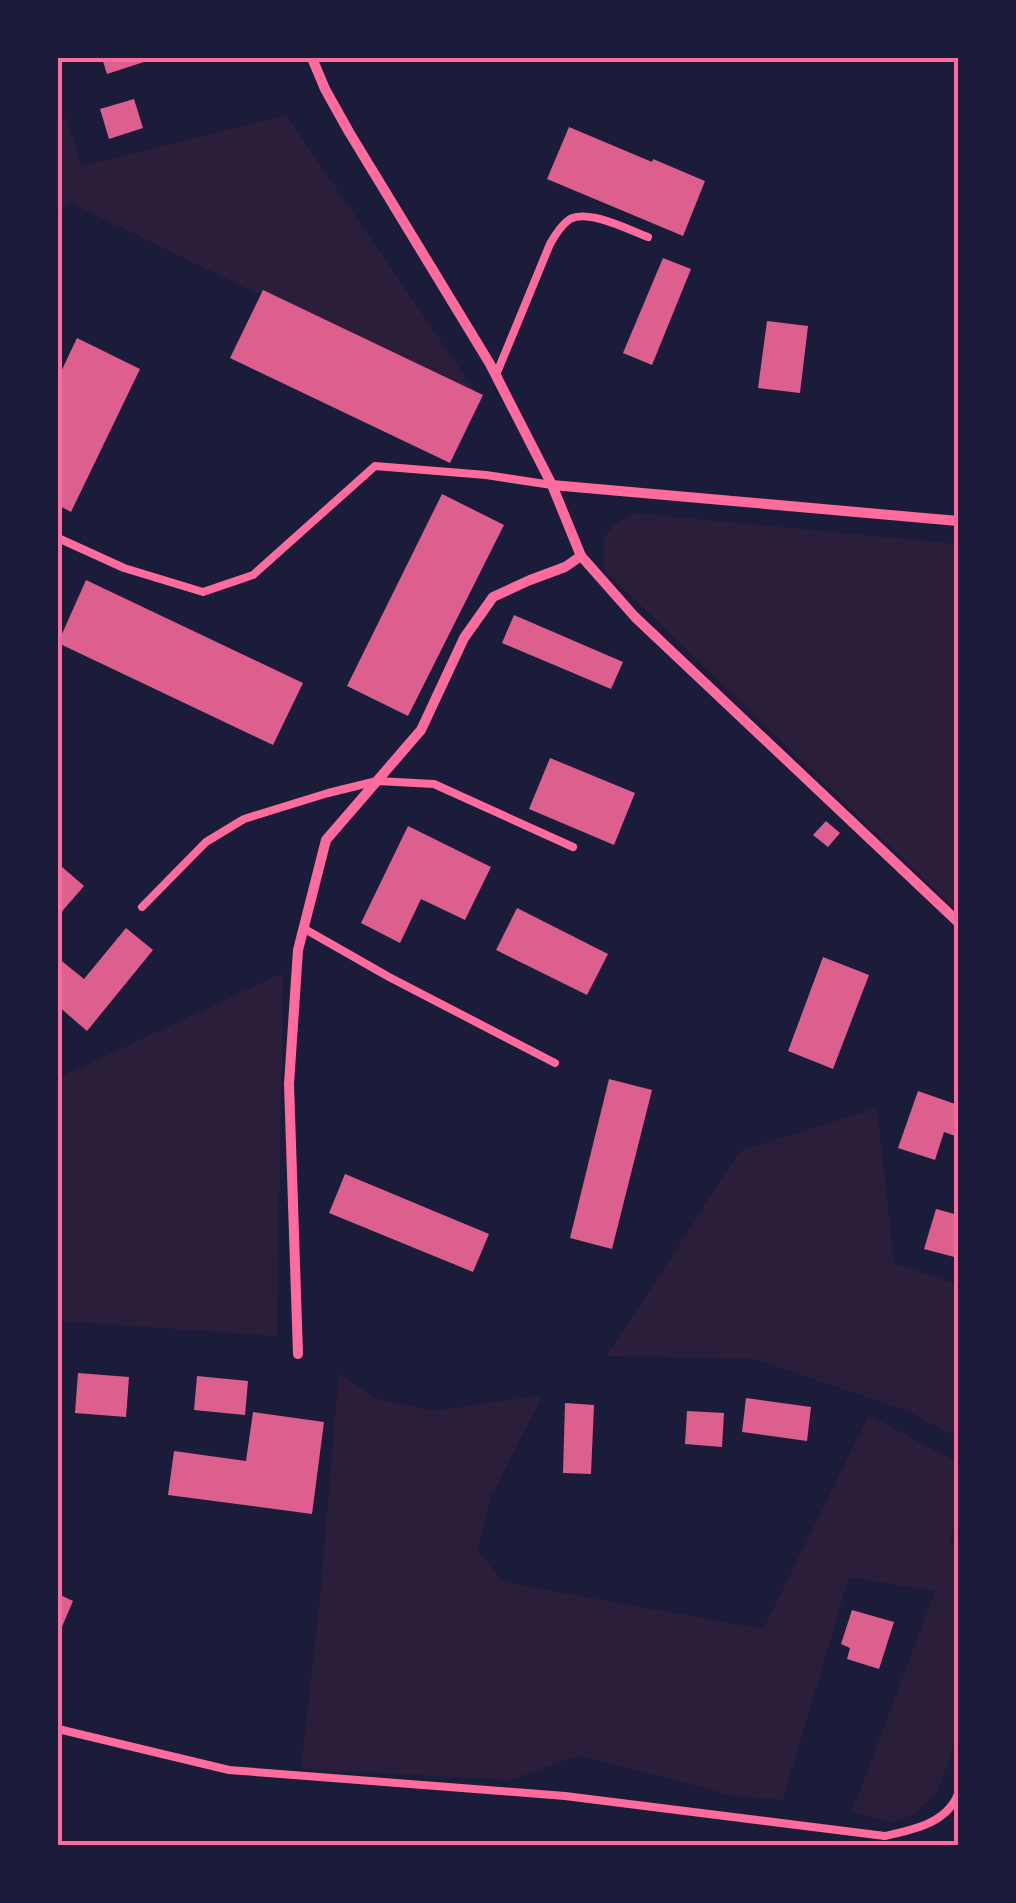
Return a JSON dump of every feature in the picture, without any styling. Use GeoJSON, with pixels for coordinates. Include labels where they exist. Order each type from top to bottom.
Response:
{"type":"FeatureCollection","features":[{"type":"Feature","properties":{"kind":"street"},"geometry":{"type":"LineString","coordinates":[[312,58],[349,132],[496,375],[552,485],[581,556],[634,617],[958,922]]}},
{"type":"Feature","properties":{"kind":"street"},"geometry":{"type":"LineString","coordinates":[[552,485],[958,521]]}},
{"type":"Feature","properties":{"kind":"street"},"geometry":{"type":"LineString","coordinates":[[298,1354],[289,1084],[298,950],[326,840],[421,730],[464,638],[493,597],[565,567],[581,556]]}},
{"type":"Feature","properties":{"kind":"lane"},"geometry":{"type":"LineString","coordinates":[[496,375],[550,244],[572,217],[590,216],[648,237]]}},
{"type":"Feature","properties":{"kind":"lane"},"geometry":{"type":"LineString","coordinates":[[58,538],[124,568],[203,592],[253,575],[375,466],[552,485]]}},
{"type":"Feature","properties":{"kind":"lane"},"geometry":{"type":"LineString","coordinates":[[142,907],[206,842],[244,819],[376,782],[434,784],[574,847]]}},
{"type":"Feature","properties":{"kind":"lane"},"geometry":{"type":"LineString","coordinates":[[303,928],[555,1064]]}},
{"type":"Feature","properties":{"kind":"lane"},"geometry":{"type":"LineString","coordinates":[[58,1729],[229,1770],[566,1796],[885,1836],[922,1828],[954,1805],[958,1794]]}},
{"type":"Feature","properties":{"kind":"shaded area"},"geometry":{"type":"Polygon","coordinates":[[[286,115],[484,404],[69,202],[58,224],[58,118],[66,118],[82,166],[286,115]]]}},
{"type":"Feature","properties":{"kind":"shaded area"},"geometry":{"type":"Polygon","coordinates":[[[635,513],[958,544],[958,912],[605,571],[606,535],[635,513]]]}},
{"type":"Feature","properties":{"kind":"shaded area"},"geometry":{"type":"Polygon","coordinates":[[[283,973],[277,1336],[60,1321],[58,1078],[283,973]]]}},
{"type":"Feature","properties":{"kind":"shaded area"},"geometry":{"type":"Polygon","coordinates":[[[877,1108],[894,1263],[958,1285],[958,1438],[908,1411],[753,1359],[607,1356],[740,1151],[877,1108]]]}},
{"type":"Feature","properties":{"kind":"shaded area"},"geometry":{"type":"Polygon","coordinates":[[[339,1373],[374,1398],[433,1411],[543,1395],[491,1497],[477,1550],[503,1582],[763,1629],[869,1415],[958,1463],[958,1521],[950,1540],[958,1548],[958,1737],[937,1792],[913,1815],[892,1822],[852,1812],[935,1591],[849,1577],[783,1800],[734,1796],[579,1755],[511,1780],[301,1769],[339,1373]]]}},
{"type":"Feature","properties":{"kind":"building"},"geometry":{"type":"Polygon","coordinates":[[[102,58],[156,58],[107,74],[102,58]]]}},
{"type":"Feature","properties":{"kind":"building"},"geometry":{"type":"Polygon","coordinates":[[[134,99],[143,128],[109,139],[100,109],[134,99]]]}},
{"type":"Feature","properties":{"kind":"building"},"geometry":{"type":"Polygon","coordinates":[[[569,127],[705,181],[683,236],[547,179],[569,127]]]}},
{"type":"Feature","properties":{"kind":"building"},"geometry":{"type":"Polygon","coordinates":[[[663,258],[691,269],[652,365],[623,353],[663,258]]]}},
{"type":"Feature","properties":{"kind":"building"},"geometry":{"type":"Polygon","coordinates":[[[263,290],[483,395],[450,463],[230,358],[263,290]]]}},
{"type":"Feature","properties":{"kind":"building"},"geometry":{"type":"Polygon","coordinates":[[[767,321],[808,326],[800,393],[758,388],[767,321]]]}},
{"type":"Feature","properties":{"kind":"building"},"geometry":{"type":"Polygon","coordinates":[[[77,338],[140,369],[71,512],[58,505],[58,378],[77,338]]]}},
{"type":"Feature","properties":{"kind":"building"},"geometry":{"type":"Polygon","coordinates":[[[442,494],[504,525],[408,716],[347,686],[442,494]]]}},
{"type":"Feature","properties":{"kind":"building"},"geometry":{"type":"Polygon","coordinates":[[[86,580],[303,683],[273,745],[58,643],[86,580]]]}},
{"type":"Feature","properties":{"kind":"building"},"geometry":{"type":"Polygon","coordinates":[[[514,615],[623,662],[611,689],[502,643],[514,615]]]}},
{"type":"Feature","properties":{"kind":"building"},"geometry":{"type":"Polygon","coordinates":[[[550,758],[635,793],[614,845],[529,809],[550,758]]]}},
{"type":"Feature","properties":{"kind":"building"},"geometry":{"type":"Polygon","coordinates":[[[826,821],[840,833],[828,847],[813,835],[826,821]]]}},
{"type":"Feature","properties":{"kind":"building"},"geometry":{"type":"Polygon","coordinates":[[[408,826],[491,867],[465,920],[421,899],[400,943],[361,923],[408,826]]]}},
{"type":"Feature","properties":{"kind":"building"},"geometry":{"type":"Polygon","coordinates":[[[61,866],[84,886],[58,916],[58,870],[61,866]]]}},
{"type":"Feature","properties":{"kind":"building"},"geometry":{"type":"Polygon","coordinates":[[[517,908],[608,954],[587,995],[496,950],[517,908]]]}},
{"type":"Feature","properties":{"kind":"building"},"geometry":{"type":"Polygon","coordinates":[[[126,928],[153,950],[87,1031],[58,1006],[58,958],[84,979],[126,928]]]}},
{"type":"Feature","properties":{"kind":"building"},"geometry":{"type":"Polygon","coordinates":[[[823,957],[869,975],[833,1069],[788,1051],[823,957]]]}},
{"type":"Feature","properties":{"kind":"building"},"geometry":{"type":"Polygon","coordinates":[[[609,1079],[652,1090],[612,1249],[570,1238],[609,1079]]]}},
{"type":"Feature","properties":{"kind":"building"},"geometry":{"type":"Polygon","coordinates":[[[918,1091],[958,1105],[958,1137],[944,1132],[935,1160],[898,1148],[918,1091]]]}},
{"type":"Feature","properties":{"kind":"building"},"geometry":{"type":"Polygon","coordinates":[[[345,1174],[489,1234],[473,1272],[329,1213],[345,1174]]]}},
{"type":"Feature","properties":{"kind":"building"},"geometry":{"type":"Polygon","coordinates":[[[936,1209],[958,1215],[958,1258],[924,1249],[936,1209]]]}},
{"type":"Feature","properties":{"kind":"building"},"geometry":{"type":"Polygon","coordinates":[[[78,1373],[129,1377],[126,1417],[75,1413],[78,1373]]]}},
{"type":"Feature","properties":{"kind":"building"},"geometry":{"type":"Polygon","coordinates":[[[197,1376],[248,1381],[245,1415],[194,1410],[197,1376]]]}},
{"type":"Feature","properties":{"kind":"building"},"geometry":{"type":"Polygon","coordinates":[[[746,1398],[811,1407],[807,1441],[742,1432],[746,1398]]]}},
{"type":"Feature","properties":{"kind":"building"},"geometry":{"type":"Polygon","coordinates":[[[565,1403],[594,1405],[591,1474],[563,1473],[565,1403]]]}},
{"type":"Feature","properties":{"kind":"building"},"geometry":{"type":"Polygon","coordinates":[[[687,1411],[724,1413],[722,1447],[685,1444],[687,1411]]]}},
{"type":"Feature","properties":{"kind":"building"},"geometry":{"type":"Polygon","coordinates":[[[253,1412],[324,1422],[312,1514],[168,1495],[174,1451],[246,1461],[253,1412]]]}},
{"type":"Feature","properties":{"kind":"building"},"geometry":{"type":"Polygon","coordinates":[[[58,1594],[73,1601],[58,1636],[58,1594]]]}},
{"type":"Feature","properties":{"kind":"building"},"geometry":{"type":"Polygon","coordinates":[[[852,1610],[894,1622],[879,1669],[847,1659],[850,1648],[841,1644],[852,1610]]]}}]}
